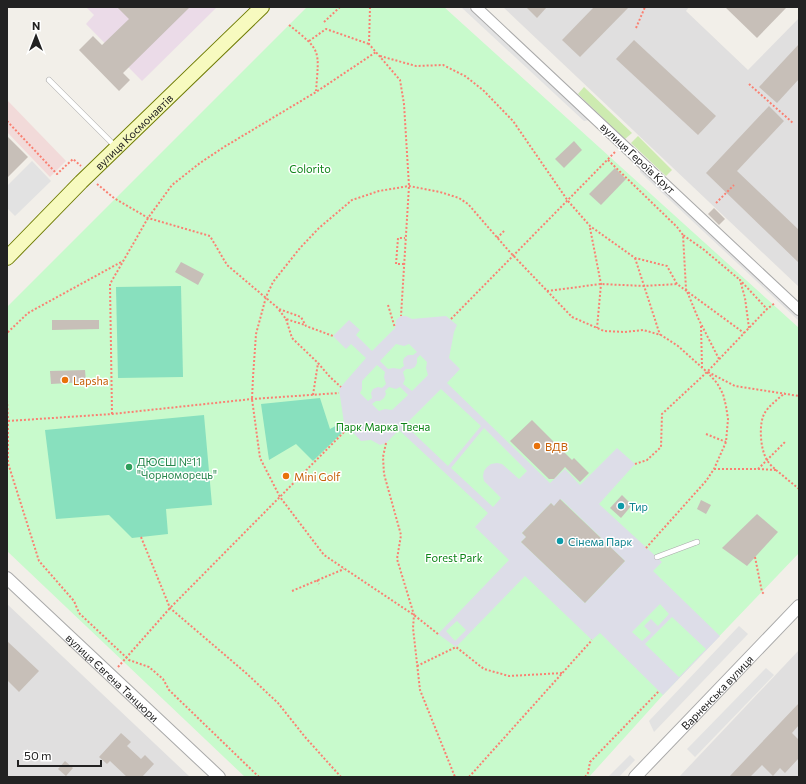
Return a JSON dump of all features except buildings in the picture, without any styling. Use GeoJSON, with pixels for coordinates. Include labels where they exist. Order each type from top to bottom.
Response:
{"type":"FeatureCollection","features":[{"type":"Feature","properties":{"kind":"main road","name":"вулиця Космонавтів"},"geometry":{"type":"LineString","coordinates":[[7,258],[85,179],[262,7]]}},
{"type":"Feature","properties":{"kind":"street","name":"вулиця Героїв Крут"},"geometry":{"type":"LineString","coordinates":[[476,7],[799,310]]}},
{"type":"Feature","properties":{"kind":"street","name":"вулиця Євгена Танцюри"},"geometry":{"type":"LineString","coordinates":[[7,578],[219,777]]}},
{"type":"Feature","properties":{"kind":"street","name":"Варненська вулиця"},"geometry":{"type":"LineString","coordinates":[[635,777],[799,606]]}},
{"type":"Feature","properties":{"kind":"lane"},"geometry":{"type":"LineString","coordinates":[[49,80],[117,148]]}},
{"type":"Feature","properties":{"kind":"lane"},"geometry":{"type":"LineString","coordinates":[[657,557],[697,542]]}},
{"type":"Feature","properties":{"kind":"path"},"geometry":{"type":"LineString","coordinates":[[324,22],[340,7]]}},
{"type":"Feature","properties":{"kind":"path"},"geometry":{"type":"LineString","coordinates":[[369,44],[370,7]]}},
{"type":"Feature","properties":{"kind":"path"},"geometry":{"type":"LineString","coordinates":[[636,28],[645,7]]}},
{"type":"Feature","properties":{"kind":"path"},"geometry":{"type":"LineString","coordinates":[[289,25],[309,41],[316,51],[318,59],[316,92]]}},
{"type":"Feature","properties":{"kind":"path"},"geometry":{"type":"LineString","coordinates":[[309,41],[326,29],[369,44],[400,80],[403,93],[409,186],[401,316]]}},
{"type":"Feature","properties":{"kind":"path"},"geometry":{"type":"LineString","coordinates":[[112,414],[110,284],[148,218],[172,185],[200,163],[224,147],[316,92],[376,52]]}},
{"type":"Feature","properties":{"kind":"path"},"geometry":{"type":"LineString","coordinates":[[380,56],[416,66],[443,65],[465,76],[483,90],[513,121],[568,201],[590,226],[634,258],[667,266],[678,284],[744,334]]}},
{"type":"Feature","properties":{"kind":"path"},"geometry":{"type":"LineString","coordinates":[[749,84],[793,123]]}},
{"type":"Feature","properties":{"kind":"path"},"geometry":{"type":"LineString","coordinates":[[7,121],[57,174],[73,159],[81,166]]}},
{"type":"Feature","properties":{"kind":"path"},"geometry":{"type":"LineString","coordinates":[[451,319],[615,152]]}},
{"type":"Feature","properties":{"kind":"path"},"geometry":{"type":"LineString","coordinates":[[608,160],[677,227],[683,235],[703,249],[740,280],[767,309]]}},
{"type":"Feature","properties":{"kind":"path"},"geometry":{"type":"LineString","coordinates":[[96,184],[114,198],[148,218],[210,236],[226,265],[279,309],[286,319],[292,338],[341,387]]}},
{"type":"Feature","properties":{"kind":"path"},"geometry":{"type":"LineString","coordinates":[[716,203],[734,185]]}},
{"type":"Feature","properties":{"kind":"path"},"geometry":{"type":"LineString","coordinates":[[438,634],[324,555],[280,497],[260,458],[252,399],[254,342],[266,297],[273,282],[300,248],[337,212],[352,200],[379,191],[409,186],[440,192],[459,198],[468,204],[513,256],[572,317],[604,331],[625,332],[644,330],[661,335],[678,346],[702,367],[717,383],[723,394],[728,419],[726,442],[714,469],[706,481],[646,548]]}},
{"type":"Feature","properties":{"kind":"path"},"geometry":{"type":"LineString","coordinates":[[590,226],[601,284],[596,328]]}},
{"type":"Feature","properties":{"kind":"path"},"geometry":{"type":"LineString","coordinates":[[497,238],[505,230]]}},
{"type":"Feature","properties":{"kind":"path"},"geometry":{"type":"LineString","coordinates":[[683,235],[686,289],[701,324],[719,359]]}},
{"type":"Feature","properties":{"kind":"path"},"geometry":{"type":"LineString","coordinates":[[404,264],[396,264],[398,238],[405,238]]}},
{"type":"Feature","properties":{"kind":"path"},"geometry":{"type":"LineString","coordinates":[[634,258],[661,335]]}},
{"type":"Feature","properties":{"kind":"path"},"geometry":{"type":"LineString","coordinates":[[7,336],[7,333],[28,313],[124,260]]}},
{"type":"Feature","properties":{"kind":"path"},"geometry":{"type":"LineString","coordinates":[[740,280],[745,298],[749,328]]}},
{"type":"Feature","properties":{"kind":"path"},"geometry":{"type":"LineString","coordinates":[[547,291],[601,284],[644,286],[678,284]]}},
{"type":"Feature","properties":{"kind":"path"},"geometry":{"type":"LineString","coordinates":[[635,464],[647,460],[661,447],[662,414],[707,372],[767,309],[775,303]]}},
{"type":"Feature","properties":{"kind":"path"},"geometry":{"type":"LineString","coordinates":[[388,305],[395,328]]}},
{"type":"Feature","properties":{"kind":"path"},"geometry":{"type":"LineString","coordinates":[[279,309],[301,317],[306,326]]}},
{"type":"Feature","properties":{"kind":"path"},"geometry":{"type":"LineString","coordinates":[[286,319],[333,336]]}},
{"type":"Feature","properties":{"kind":"path"},"geometry":{"type":"LineString","coordinates":[[701,324],[702,367]]}},
{"type":"Feature","properties":{"kind":"path"},"geometry":{"type":"LineString","coordinates":[[313,395],[318,363]]}},
{"type":"Feature","properties":{"kind":"path"},"geometry":{"type":"LineString","coordinates":[[707,372],[735,386],[799,396]]}},
{"type":"Feature","properties":{"kind":"path"},"geometry":{"type":"LineString","coordinates":[[8,421],[112,414],[252,399],[339,393]]}},
{"type":"Feature","properties":{"kind":"path"},"geometry":{"type":"LineString","coordinates":[[785,393],[764,412],[761,443],[767,461],[799,489]]}},
{"type":"Feature","properties":{"kind":"path"},"geometry":{"type":"LineString","coordinates":[[7,400],[8,463],[39,561],[74,601],[79,613],[127,658],[148,667],[163,679],[169,690],[259,777]]}},
{"type":"Feature","properties":{"kind":"path"},"geometry":{"type":"LineString","coordinates":[[111,675],[170,608],[348,428]]}},
{"type":"Feature","properties":{"kind":"path"},"geometry":{"type":"LineString","coordinates":[[706,434],[726,442]]}},
{"type":"Feature","properties":{"kind":"path"},"geometry":{"type":"LineString","coordinates":[[758,469],[786,441]]}},
{"type":"Feature","properties":{"kind":"path"},"geometry":{"type":"LineString","coordinates":[[386,443],[383,457],[384,474],[401,535],[397,558],[414,616],[413,628],[420,690],[455,777]]}},
{"type":"Feature","properties":{"kind":"path"},"geometry":{"type":"LineString","coordinates":[[714,469],[776,470]]}},
{"type":"Feature","properties":{"kind":"path"},"geometry":{"type":"LineString","coordinates":[[141,537],[170,608],[246,673],[278,703],[305,737],[341,777]]}},
{"type":"Feature","properties":{"kind":"path"},"geometry":{"type":"LineString","coordinates":[[756,557],[762,592],[766,595]]}},
{"type":"Feature","properties":{"kind":"path"},"geometry":{"type":"LineString","coordinates":[[292,591],[344,569]]}},
{"type":"Feature","properties":{"kind":"path"},"geometry":{"type":"LineString","coordinates":[[317,580],[319,584]]}},
{"type":"Feature","properties":{"kind":"path"},"geometry":{"type":"LineString","coordinates":[[469,777],[592,640]]}},
{"type":"Feature","properties":{"kind":"path"},"geometry":{"type":"LineString","coordinates":[[417,666],[456,647],[484,669],[509,676],[563,673]]}},
{"type":"Feature","properties":{"kind":"path"},"geometry":{"type":"LineString","coordinates":[[585,777],[588,773],[590,762],[659,691]]}},
{"type":"Feature","properties":{"kind":"shaded area"},"geometry":{"type":"Polygon","coordinates":[[[86,7],[217,7],[142,81],[86,24],[94,15],[86,7]]]}},
{"type":"Feature","properties":{"kind":"shaded area"},"geometry":{"type":"Polygon","coordinates":[[[461,7],[468,7],[589,120],[584,121],[461,7]]]}},
{"type":"Feature","properties":{"kind":"shaded area"},"geometry":{"type":"Polygon","coordinates":[[[503,7],[689,7],[686,11],[748,70],[799,18],[799,287],[503,7]]]}},
{"type":"Feature","properties":{"kind":"shaded area"},"geometry":{"type":"Polygon","coordinates":[[[7,100],[66,161],[50,177],[7,132],[7,100]]]}},
{"type":"Feature","properties":{"kind":"shaded area"},"geometry":{"type":"Polygon","coordinates":[[[32,161],[51,181],[15,216],[7,208],[7,186],[32,161]]]}},
{"type":"Feature","properties":{"kind":"shaded area"},"geometry":{"type":"Polygon","coordinates":[[[640,167],[799,317],[799,321],[640,172],[640,167]]]}},
{"type":"Feature","properties":{"kind":"shaded area"},"geometry":{"type":"Polygon","coordinates":[[[401,316],[406,316],[412,319],[446,316],[457,325],[454,332],[449,358],[460,369],[447,383],[550,483],[565,469],[580,485],[617,448],[635,464],[599,504],[662,562],[653,571],[720,636],[663,695],[600,633],[592,640],[525,576],[456,647],[438,634],[509,560],[475,527],[488,513],[399,430],[386,443],[380,445],[371,440],[361,441],[344,423],[339,389],[366,358],[351,344],[346,349],[333,336],[349,320],[360,330],[356,335],[372,351],[395,328],[396,320],[401,316]],[[396,344],[380,361],[388,369],[400,369],[404,366],[404,358],[417,352],[409,344],[404,346],[396,344]],[[420,355],[417,358],[415,367],[406,369],[403,372],[405,379],[403,384],[412,391],[428,375],[426,368],[427,362],[420,355]],[[377,365],[362,381],[362,389],[360,393],[368,401],[372,398],[371,393],[373,389],[378,387],[382,388],[386,384],[384,377],[385,372],[377,365]],[[389,387],[385,391],[386,394],[384,398],[372,404],[379,411],[385,409],[392,410],[408,395],[400,387],[396,389],[389,387]],[[441,389],[405,425],[448,466],[481,426],[441,389]],[[484,428],[451,468],[493,507],[501,498],[484,481],[484,471],[487,467],[491,464],[502,464],[519,479],[527,471],[484,428]],[[561,499],[554,506],[551,503],[522,533],[526,537],[521,542],[585,603],[625,561],[561,499]],[[660,604],[632,632],[642,641],[651,633],[644,626],[651,619],[658,626],[669,614],[660,604]],[[672,617],[645,644],[679,677],[706,649],[672,617]],[[457,621],[446,631],[455,641],[466,630],[457,621]]]}},
{"type":"Feature","properties":{"kind":"shaded area"},"geometry":{"type":"Polygon","coordinates":[[[7,604],[190,777],[7,777],[7,604]]]}},
{"type":"Feature","properties":{"kind":"shaded area"},"geometry":{"type":"Polygon","coordinates":[[[739,626],[748,634],[654,732],[649,721],[739,626]]]}},
{"type":"Feature","properties":{"kind":"shaded area"},"geometry":{"type":"Polygon","coordinates":[[[799,650],[799,777],[679,777],[799,650]]]}},
{"type":"Feature","properties":{"kind":"shaded area"},"geometry":{"type":"Polygon","coordinates":[[[766,668],[774,675],[695,757],[687,749],[766,668]]]}},
{"type":"Feature","properties":{"kind":"shaded area"},"geometry":{"type":"Polygon","coordinates":[[[630,755],[635,760],[619,777],[608,777],[630,755]]]}},
{"type":"Feature","properties":{"kind":"green space","name":"Парк Марка Твена"},"geometry":{"type":"Polygon","coordinates":[[[307,7],[444,7],[799,328],[799,553],[663,695],[589,777],[245,777],[7,551],[7,307],[307,7]]]}},
{"type":"Feature","properties":{"kind":"green space"},"geometry":{"type":"Polygon","coordinates":[[[584,87],[632,133],[625,139],[578,94],[584,87]]]}},
{"type":"Feature","properties":{"kind":"green space"},"geometry":{"type":"Polygon","coordinates":[[[638,136],[672,170],[666,176],[631,143],[638,136]]]}},
{"type":"Feature","properties":{"kind":"green space"},"geometry":{"type":"Polygon","coordinates":[[[181,286],[183,377],[118,378],[116,287],[181,286]]]}},
{"type":"Feature","properties":{"kind":"green space"},"geometry":{"type":"Polygon","coordinates":[[[320,398],[330,429],[343,422],[347,428],[313,461],[296,444],[269,460],[261,404],[320,398]]]}},
{"type":"Feature","properties":{"kind":"green space","name":"ДЮСШ №11 \"Чорноморець\""},"geometry":{"type":"Polygon","coordinates":[[[204,415],[212,505],[166,509],[168,534],[132,538],[109,515],[56,519],[45,430],[204,415]]]}},
{"type":"Feature","properties":{"kind":"place","name":"Lapsha"},"geometry":{"type":"Point","coordinates":[65,380]}},
{"type":"Feature","properties":{"kind":"place","name":"ВДВ"},"geometry":{"type":"Point","coordinates":[537,446]}},
{"type":"Feature","properties":{"kind":"place","name":"ДЮСШ №11 \"Чорноморець\""},"geometry":{"type":"Point","coordinates":[129,467]}},
{"type":"Feature","properties":{"kind":"place","name":"Mini Golf"},"geometry":{"type":"Point","coordinates":[286,476]}},
{"type":"Feature","properties":{"kind":"place","name":"Тир"},"geometry":{"type":"Point","coordinates":[621,506]}},
{"type":"Feature","properties":{"kind":"place","name":"Сінема Парк"},"geometry":{"type":"Point","coordinates":[560,541]}},
{"type":"Feature","properties":{"kind":"park label","name":"Colorito"},"geometry":{"type":"Point","coordinates":[310,168]}},
{"type":"Feature","properties":{"kind":"park label","name":"Forest Park"},"geometry":{"type":"Point","coordinates":[454,557]}}]}
